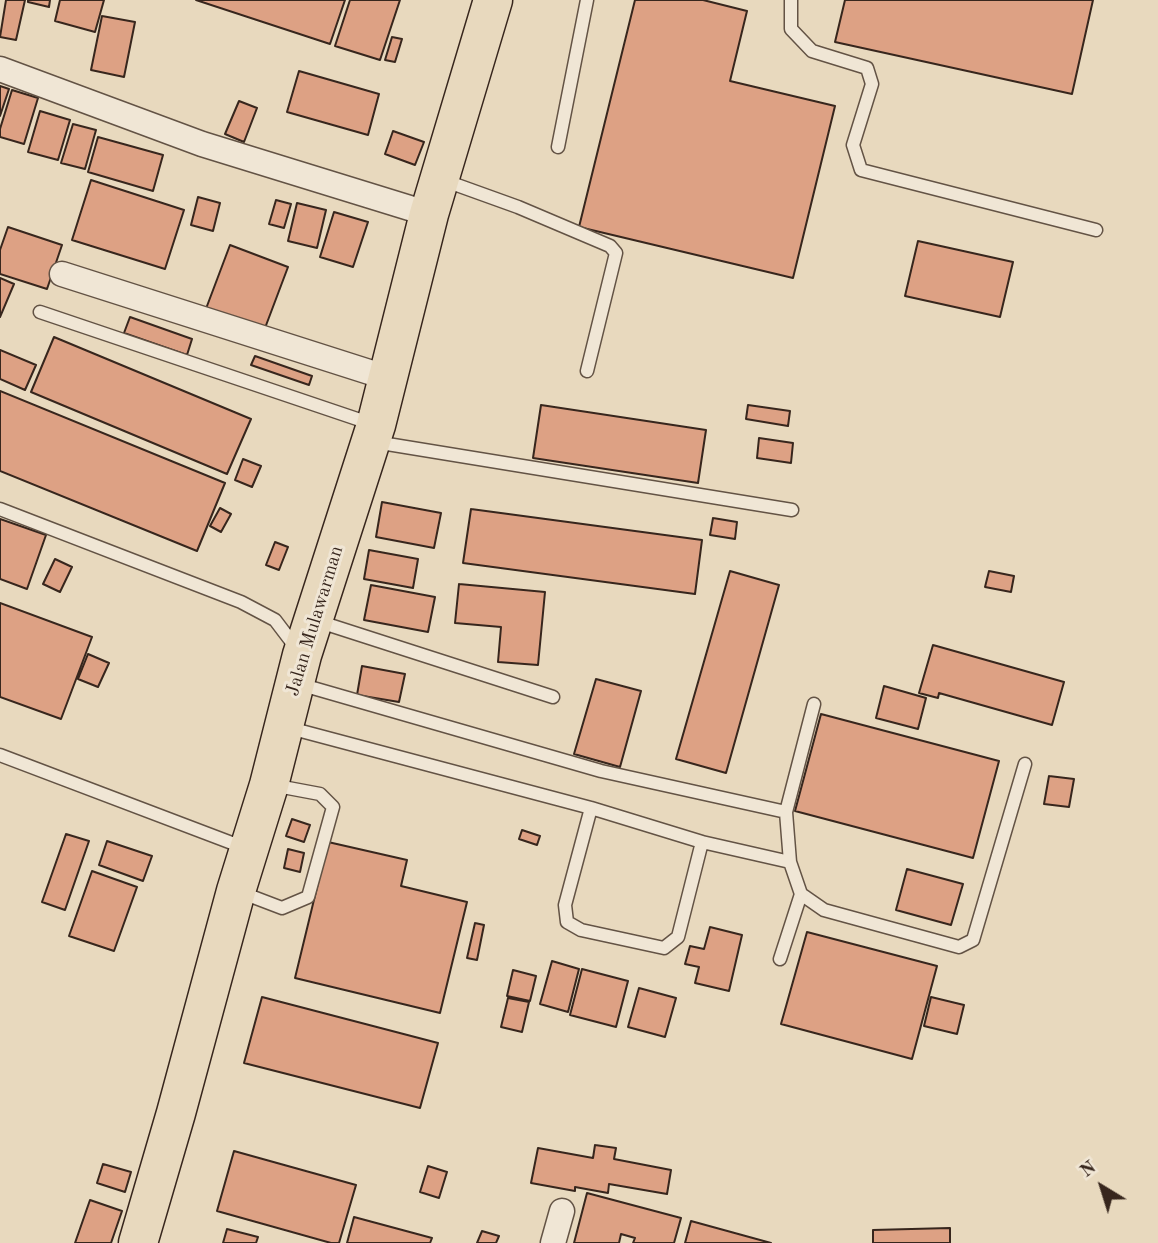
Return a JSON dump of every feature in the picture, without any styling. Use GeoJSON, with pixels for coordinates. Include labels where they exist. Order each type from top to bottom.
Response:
{"type":"FeatureCollection","features":[{"type":"Feature","properties":{"kind":"highway","name":"Jalan Mulawarman"},"geometry":{"type":"LineString","coordinates":[[138,1243],[248,849],[269,785],[303,652],[373,433],[434,197],[493,0]]}},
{"type":"Feature","properties":{"kind":"street"},"geometry":{"type":"LineString","coordinates":[[0,69],[202,144],[434,197]]}},
{"type":"Feature","properties":{"kind":"street"},"geometry":{"type":"LineString","coordinates":[[62,274],[388,378]]}},
{"type":"Feature","properties":{"kind":"street"},"geometry":{"type":"LineString","coordinates":[[553,1243],[562,1211]]}},
{"type":"Feature","properties":{"kind":"lane"},"geometry":{"type":"LineString","coordinates":[[558,147],[587,0]]}},
{"type":"Feature","properties":{"kind":"lane"},"geometry":{"type":"LineString","coordinates":[[791,0],[791,29],[811,51],[867,68],[872,84],[853,145],[861,170],[1096,230]]}},
{"type":"Feature","properties":{"kind":"lane"},"geometry":{"type":"LineString","coordinates":[[434,197],[518,207],[610,246],[616,253],[587,371]]}},
{"type":"Feature","properties":{"kind":"lane"},"geometry":{"type":"LineString","coordinates":[[40,312],[373,433],[792,510]]}},
{"type":"Feature","properties":{"kind":"lane"},"geometry":{"type":"LineString","coordinates":[[0,509],[241,602],[275,621],[303,652],[601,771],[786,812]]}},
{"type":"Feature","properties":{"kind":"lane"},"geometry":{"type":"LineString","coordinates":[[303,652],[553,697]]}},
{"type":"Feature","properties":{"kind":"lane"},"geometry":{"type":"LineString","coordinates":[[814,704],[786,812],[789,862],[801,894],[824,909],[920,938],[959,947],[973,940],[1025,764]]}},
{"type":"Feature","properties":{"kind":"lane"},"geometry":{"type":"LineString","coordinates":[[282,726],[591,808],[702,842],[789,862]]}},
{"type":"Feature","properties":{"kind":"lane"},"geometry":{"type":"LineString","coordinates":[[0,755],[248,849]]}},
{"type":"Feature","properties":{"kind":"lane"},"geometry":{"type":"LineString","coordinates":[[236,891],[282,908],[308,897],[333,807],[320,794],[269,785]]}},
{"type":"Feature","properties":{"kind":"lane"},"geometry":{"type":"LineString","coordinates":[[591,808],[565,905],[567,922],[581,930],[664,948],[678,937],[702,842]]}},
{"type":"Feature","properties":{"kind":"lane"},"geometry":{"type":"LineString","coordinates":[[780,959],[801,894]]}},
{"type":"Feature","properties":{"kind":"building"},"geometry":{"type":"Polygon","coordinates":[[[6,0],[25,0],[16,40],[0,37],[6,0]]]}},
{"type":"Feature","properties":{"kind":"building"},"geometry":{"type":"Polygon","coordinates":[[[50,0],[49,7],[28,2],[50,0]]]}},
{"type":"Feature","properties":{"kind":"building"},"geometry":{"type":"Polygon","coordinates":[[[60,0],[104,0],[95,32],[55,21],[60,0]]]}},
{"type":"Feature","properties":{"kind":"building"},"geometry":{"type":"Polygon","coordinates":[[[196,0],[345,0],[330,44],[196,0]]]}},
{"type":"Feature","properties":{"kind":"building"},"geometry":{"type":"Polygon","coordinates":[[[350,0],[400,0],[380,60],[335,46],[350,0]]]}},
{"type":"Feature","properties":{"kind":"building"},"geometry":{"type":"Polygon","coordinates":[[[635,0],[703,0],[747,11],[730,81],[835,106],[793,278],[579,227],[635,0]]]}},
{"type":"Feature","properties":{"kind":"building"},"geometry":{"type":"Polygon","coordinates":[[[845,0],[1093,0],[1072,94],[835,42],[845,0]]]}},
{"type":"Feature","properties":{"kind":"building"},"geometry":{"type":"Polygon","coordinates":[[[102,16],[135,22],[124,77],[91,70],[102,16]]]}},
{"type":"Feature","properties":{"kind":"building"},"geometry":{"type":"Polygon","coordinates":[[[392,37],[402,39],[395,62],[385,60],[392,37]]]}},
{"type":"Feature","properties":{"kind":"building"},"geometry":{"type":"Polygon","coordinates":[[[299,71],[379,94],[368,135],[287,112],[299,71]]]}},
{"type":"Feature","properties":{"kind":"building"},"geometry":{"type":"Polygon","coordinates":[[[0,86],[9,89],[0,116],[0,86]]]}},
{"type":"Feature","properties":{"kind":"building"},"geometry":{"type":"Polygon","coordinates":[[[12,90],[38,98],[24,144],[0,137],[12,90]]]}},
{"type":"Feature","properties":{"kind":"building"},"geometry":{"type":"Polygon","coordinates":[[[239,101],[257,108],[244,142],[225,134],[239,101]]]}},
{"type":"Feature","properties":{"kind":"building"},"geometry":{"type":"Polygon","coordinates":[[[40,111],[70,120],[58,160],[28,152],[40,111]]]}},
{"type":"Feature","properties":{"kind":"building"},"geometry":{"type":"Polygon","coordinates":[[[73,124],[96,130],[85,169],[61,163],[73,124]]]}},
{"type":"Feature","properties":{"kind":"building"},"geometry":{"type":"Polygon","coordinates":[[[393,131],[424,142],[415,165],[385,154],[393,131]]]}},
{"type":"Feature","properties":{"kind":"building"},"geometry":{"type":"Polygon","coordinates":[[[98,137],[163,155],[153,191],[88,172],[98,137]]]}},
{"type":"Feature","properties":{"kind":"building"},"geometry":{"type":"Polygon","coordinates":[[[91,180],[184,210],[165,269],[72,240],[91,180]]]}},
{"type":"Feature","properties":{"kind":"building"},"geometry":{"type":"Polygon","coordinates":[[[198,197],[220,203],[213,231],[191,225],[198,197]]]}},
{"type":"Feature","properties":{"kind":"building"},"geometry":{"type":"Polygon","coordinates":[[[276,200],[291,204],[284,228],[269,224],[276,200]]]}},
{"type":"Feature","properties":{"kind":"building"},"geometry":{"type":"Polygon","coordinates":[[[297,203],[326,210],[317,248],[288,241],[297,203]]]}},
{"type":"Feature","properties":{"kind":"building"},"geometry":{"type":"Polygon","coordinates":[[[334,212],[368,222],[353,267],[320,257],[334,212]]]}},
{"type":"Feature","properties":{"kind":"building"},"geometry":{"type":"Polygon","coordinates":[[[8,227],[62,245],[47,289],[0,274],[0,250],[8,227]]]}},
{"type":"Feature","properties":{"kind":"building"},"geometry":{"type":"Polygon","coordinates":[[[918,241],[1013,262],[1000,317],[905,296],[918,241]]]}},
{"type":"Feature","properties":{"kind":"building"},"geometry":{"type":"Polygon","coordinates":[[[230,245],[288,267],[262,336],[204,314],[230,245]]]}},
{"type":"Feature","properties":{"kind":"building"},"geometry":{"type":"Polygon","coordinates":[[[0,278],[14,284],[0,317],[0,278]]]}},
{"type":"Feature","properties":{"kind":"building"},"geometry":{"type":"Polygon","coordinates":[[[130,317],[192,339],[187,355],[124,333],[130,317]]]}},
{"type":"Feature","properties":{"kind":"building"},"geometry":{"type":"Polygon","coordinates":[[[54,337],[251,419],[227,474],[31,392],[54,337]]]}},
{"type":"Feature","properties":{"kind":"building"},"geometry":{"type":"Polygon","coordinates":[[[0,350],[36,365],[25,390],[0,379],[0,350]]]}},
{"type":"Feature","properties":{"kind":"building"},"geometry":{"type":"Polygon","coordinates":[[[255,356],[312,376],[309,385],[251,365],[255,356]]]}},
{"type":"Feature","properties":{"kind":"building"},"geometry":{"type":"Polygon","coordinates":[[[0,391],[225,483],[197,551],[0,471],[0,391]]]}},
{"type":"Feature","properties":{"kind":"building"},"geometry":{"type":"Polygon","coordinates":[[[541,405],[706,430],[698,483],[533,458],[541,405]]]}},
{"type":"Feature","properties":{"kind":"building"},"geometry":{"type":"Polygon","coordinates":[[[748,405],[790,411],[788,426],[746,419],[748,405]]]}},
{"type":"Feature","properties":{"kind":"building"},"geometry":{"type":"Polygon","coordinates":[[[759,438],[793,443],[791,463],[757,458],[759,438]]]}},
{"type":"Feature","properties":{"kind":"building"},"geometry":{"type":"Polygon","coordinates":[[[243,459],[261,466],[252,487],[235,480],[243,459]]]}},
{"type":"Feature","properties":{"kind":"building"},"geometry":{"type":"Polygon","coordinates":[[[382,502],[441,513],[434,548],[376,537],[382,502]]]}},
{"type":"Feature","properties":{"kind":"building"},"geometry":{"type":"Polygon","coordinates":[[[220,508],[231,514],[221,532],[210,526],[220,508]]]}},
{"type":"Feature","properties":{"kind":"building"},"geometry":{"type":"Polygon","coordinates":[[[471,509],[702,540],[695,594],[463,563],[471,509]]]}},
{"type":"Feature","properties":{"kind":"building"},"geometry":{"type":"Polygon","coordinates":[[[713,518],[737,522],[735,539],[710,535],[713,518]]]}},
{"type":"Feature","properties":{"kind":"building"},"geometry":{"type":"Polygon","coordinates":[[[0,519],[46,535],[27,589],[0,579],[0,519]]]}},
{"type":"Feature","properties":{"kind":"building"},"geometry":{"type":"Polygon","coordinates":[[[275,542],[288,547],[279,570],[266,565],[275,542]]]}},
{"type":"Feature","properties":{"kind":"building"},"geometry":{"type":"Polygon","coordinates":[[[369,550],[418,559],[413,588],[364,579],[369,550]]]}},
{"type":"Feature","properties":{"kind":"building"},"geometry":{"type":"Polygon","coordinates":[[[55,559],[72,567],[60,592],[43,584],[55,559]]]}},
{"type":"Feature","properties":{"kind":"building"},"geometry":{"type":"Polygon","coordinates":[[[730,571],[779,585],[726,773],[676,759],[730,571]]]}},
{"type":"Feature","properties":{"kind":"building"},"geometry":{"type":"Polygon","coordinates":[[[989,571],[1014,576],[1011,592],[985,587],[989,571]]]}},
{"type":"Feature","properties":{"kind":"building"},"geometry":{"type":"Polygon","coordinates":[[[459,584],[545,592],[538,665],[498,662],[501,627],[455,623],[459,584]]]}},
{"type":"Feature","properties":{"kind":"building"},"geometry":{"type":"Polygon","coordinates":[[[371,585],[435,597],[428,632],[364,620],[371,585]]]}},
{"type":"Feature","properties":{"kind":"building"},"geometry":{"type":"Polygon","coordinates":[[[0,603],[92,637],[61,719],[0,697],[0,603]]]}},
{"type":"Feature","properties":{"kind":"building"},"geometry":{"type":"Polygon","coordinates":[[[933,645],[1064,682],[1052,725],[939,693],[938,698],[919,693],[933,645]]]}},
{"type":"Feature","properties":{"kind":"building"},"geometry":{"type":"Polygon","coordinates":[[[88,654],[109,663],[98,687],[78,679],[88,654]]]}},
{"type":"Feature","properties":{"kind":"building"},"geometry":{"type":"Polygon","coordinates":[[[362,666],[405,674],[399,702],[357,695],[362,666]]]}},
{"type":"Feature","properties":{"kind":"building"},"geometry":{"type":"Polygon","coordinates":[[[596,679],[641,691],[620,767],[574,754],[596,679]]]}},
{"type":"Feature","properties":{"kind":"building"},"geometry":{"type":"Polygon","coordinates":[[[884,686],[926,698],[918,729],[876,718],[884,686]]]}},
{"type":"Feature","properties":{"kind":"building"},"geometry":{"type":"Polygon","coordinates":[[[821,714],[999,761],[973,858],[795,811],[821,714]]]}},
{"type":"Feature","properties":{"kind":"building"},"geometry":{"type":"Polygon","coordinates":[[[1049,776],[1074,779],[1069,807],[1044,804],[1049,776]]]}},
{"type":"Feature","properties":{"kind":"building"},"geometry":{"type":"Polygon","coordinates":[[[292,819],[310,825],[304,842],[286,836],[292,819]]]}},
{"type":"Feature","properties":{"kind":"building"},"geometry":{"type":"Polygon","coordinates":[[[522,830],[540,836],[537,845],[519,839],[522,830]]]}},
{"type":"Feature","properties":{"kind":"building"},"geometry":{"type":"Polygon","coordinates":[[[66,834],[89,841],[65,910],[42,902],[66,834]]]}},
{"type":"Feature","properties":{"kind":"building"},"geometry":{"type":"Polygon","coordinates":[[[107,841],[152,856],[143,881],[99,865],[107,841]]]}},
{"type":"Feature","properties":{"kind":"building"},"geometry":{"type":"Polygon","coordinates":[[[328,842],[407,860],[401,886],[467,902],[440,1013],[295,978],[328,842]]]}},
{"type":"Feature","properties":{"kind":"building"},"geometry":{"type":"Polygon","coordinates":[[[288,849],[304,853],[300,872],[284,868],[288,849]]]}},
{"type":"Feature","properties":{"kind":"building"},"geometry":{"type":"Polygon","coordinates":[[[907,869],[963,884],[951,925],[896,910],[907,869]]]}},
{"type":"Feature","properties":{"kind":"building"},"geometry":{"type":"Polygon","coordinates":[[[92,871],[137,887],[114,951],[69,936],[92,871]]]}},
{"type":"Feature","properties":{"kind":"building"},"geometry":{"type":"Polygon","coordinates":[[[475,923],[484,925],[477,960],[467,958],[475,923]]]}},
{"type":"Feature","properties":{"kind":"building"},"geometry":{"type":"Polygon","coordinates":[[[710,927],[742,935],[729,991],[695,983],[699,967],[685,964],[690,946],[704,949],[710,927]]]}},
{"type":"Feature","properties":{"kind":"building"},"geometry":{"type":"Polygon","coordinates":[[[807,932],[937,966],[912,1059],[781,1024],[807,932]]]}},
{"type":"Feature","properties":{"kind":"building"},"geometry":{"type":"Polygon","coordinates":[[[552,961],[579,969],[568,1012],[540,1004],[552,961]]]}},
{"type":"Feature","properties":{"kind":"building"},"geometry":{"type":"Polygon","coordinates":[[[582,969],[628,981],[616,1027],[570,1015],[582,969]]]}},
{"type":"Feature","properties":{"kind":"building"},"geometry":{"type":"Polygon","coordinates":[[[513,970],[536,976],[530,1001],[507,996],[513,970]]]}},
{"type":"Feature","properties":{"kind":"building"},"geometry":{"type":"Polygon","coordinates":[[[639,988],[676,998],[665,1037],[628,1027],[639,988]]]}},
{"type":"Feature","properties":{"kind":"building"},"geometry":{"type":"Polygon","coordinates":[[[262,997],[438,1043],[420,1108],[244,1063],[262,997]]]}},
{"type":"Feature","properties":{"kind":"building"},"geometry":{"type":"Polygon","coordinates":[[[931,997],[964,1005],[957,1034],[924,1026],[931,997]]]}},
{"type":"Feature","properties":{"kind":"building"},"geometry":{"type":"Polygon","coordinates":[[[508,998],[529,1002],[522,1032],[501,1027],[508,998]]]}},
{"type":"Feature","properties":{"kind":"building"},"geometry":{"type":"Polygon","coordinates":[[[595,1145],[616,1148],[614,1159],[671,1170],[667,1194],[609,1184],[608,1193],[575,1187],[575,1191],[531,1183],[538,1148],[593,1158],[595,1145]]]}},
{"type":"Feature","properties":{"kind":"building"},"geometry":{"type":"Polygon","coordinates":[[[234,1151],[356,1185],[339,1243],[217,1211],[234,1151]]]}},
{"type":"Feature","properties":{"kind":"building"},"geometry":{"type":"Polygon","coordinates":[[[103,1164],[131,1172],[125,1192],[97,1183],[103,1164]]]}},
{"type":"Feature","properties":{"kind":"building"},"geometry":{"type":"Polygon","coordinates":[[[428,1166],[447,1172],[439,1198],[420,1192],[428,1166]]]}},
{"type":"Feature","properties":{"kind":"building"},"geometry":{"type":"Polygon","coordinates":[[[587,1193],[681,1218],[674,1243],[633,1243],[635,1238],[621,1234],[619,1243],[574,1243],[587,1193]]]}},
{"type":"Feature","properties":{"kind":"building"},"geometry":{"type":"Polygon","coordinates":[[[90,1200],[122,1211],[111,1243],[75,1243],[90,1200]]]}},
{"type":"Feature","properties":{"kind":"building"},"geometry":{"type":"Polygon","coordinates":[[[354,1217],[432,1238],[430,1243],[347,1243],[354,1217]]]}},
{"type":"Feature","properties":{"kind":"building"},"geometry":{"type":"Polygon","coordinates":[[[691,1221],[771,1243],[685,1243],[691,1221]]]}},
{"type":"Feature","properties":{"kind":"building"},"geometry":{"type":"Polygon","coordinates":[[[950,1228],[950,1243],[873,1243],[873,1230],[950,1228]]]}},
{"type":"Feature","properties":{"kind":"building"},"geometry":{"type":"Polygon","coordinates":[[[227,1229],[258,1237],[256,1243],[223,1243],[227,1229]]]}},
{"type":"Feature","properties":{"kind":"building"},"geometry":{"type":"Polygon","coordinates":[[[482,1231],[499,1236],[496,1243],[477,1243],[482,1231]]]}}]}
